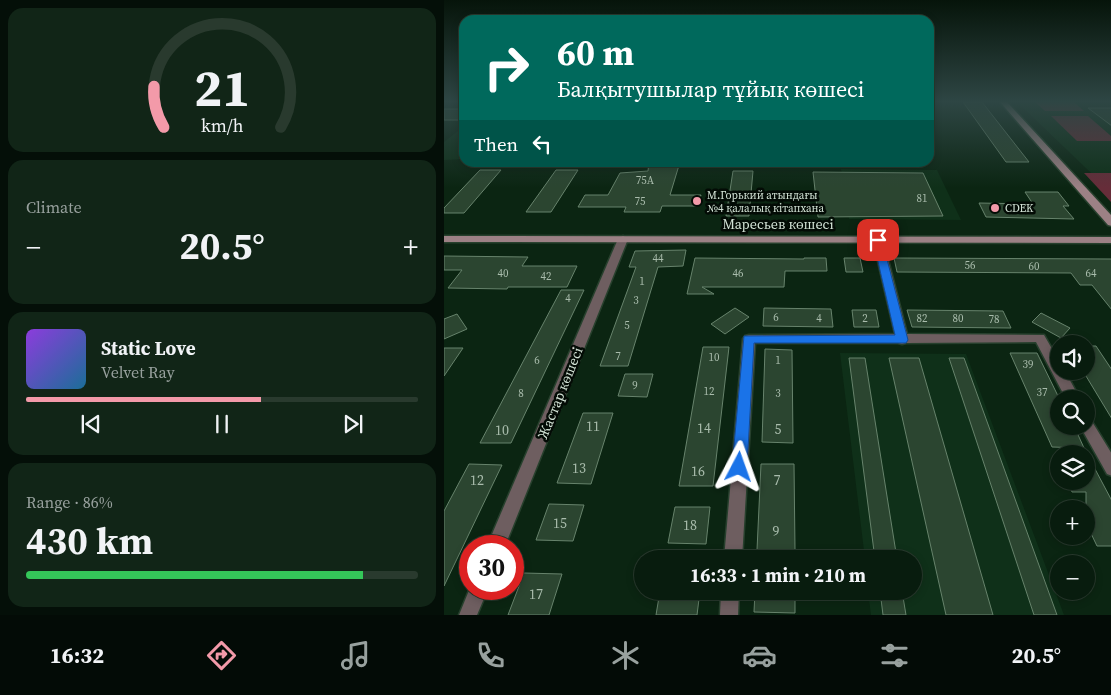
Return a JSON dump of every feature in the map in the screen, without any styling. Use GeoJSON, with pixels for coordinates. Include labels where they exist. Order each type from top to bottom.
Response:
{"type":"FeatureCollection","features":[{"type":"Feature","properties":{"kind":"main road"},"geometry":{"type":"LineString","coordinates":[[1029,131],[1111,223]]}},
{"type":"Feature","properties":{"kind":"main road","name":"Маресьев көшесі"},"geometry":{"type":"LineString","coordinates":[[444,239],[1111,240]]}},
{"type":"Feature","properties":{"kind":"street","name":"Жастар көшесі"},"geometry":{"type":"LineString","coordinates":[[501,535],[623,239]]}},
{"type":"Feature","properties":{"kind":"street"},"geometry":{"type":"LineString","coordinates":[[878,240],[902,340]]}},
{"type":"Feature","properties":{"kind":"street"},"geometry":{"type":"LineString","coordinates":[[734,550],[749,339],[902,340],[1040,338],[1068,390]]}},
{"type":"Feature","properties":{"kind":"street"},"geometry":{"type":"LineString","coordinates":[[1092,435],[1111,469]]}},
{"type":"Feature","properties":{"kind":"street"},"geometry":{"type":"LineString","coordinates":[[468,615],[474,600]]}},
{"type":"Feature","properties":{"kind":"street"},"geometry":{"type":"LineString","coordinates":[[729,615],[730,600]]}},
{"type":"Feature","properties":{"kind":"shaded area"},"geometry":{"type":"Polygon","coordinates":[[[459,131],[459,159],[444,160],[444,142],[459,131]]]}},
{"type":"Feature","properties":{"kind":"shaded area"},"geometry":{"type":"Polygon","coordinates":[[[1047,131],[1111,131],[1111,192],[1047,131]]]}},
{"type":"Feature","properties":{"kind":"shaded area"},"geometry":{"type":"Polygon","coordinates":[[[1066,131],[1105,131],[1111,136],[1111,141],[1077,141],[1066,131]]]}},
{"type":"Feature","properties":{"kind":"shaded area"},"geometry":{"type":"Polygon","coordinates":[[[841,169],[937,170],[961,220],[849,219],[841,169]]]}},
{"type":"Feature","properties":{"kind":"shaded area"},"geometry":{"type":"Polygon","coordinates":[[[1084,173],[1111,173],[1111,202],[1084,173]]]}},
{"type":"Feature","properties":{"kind":"shaded area"},"geometry":{"type":"Polygon","coordinates":[[[840,353],[966,354],[1050,578],[1050,600],[1058,600],[1064,615],[871,615],[869,600],[922,600],[922,550],[864,550],[840,353]]]}},
{"type":"Feature","properties":{"kind":"building"},"geometry":{"type":"Polygon","coordinates":[[[984,131],[1004,131],[1029,162],[1006,162],[984,131]]]}},
{"type":"Feature","properties":{"kind":"building"},"geometry":{"type":"Polygon","coordinates":[[[648,167],[678,167],[670,195],[701,195],[698,206],[662,206],[660,212],[624,212],[626,207],[578,207],[585,195],[608,195],[620,173],[648,171],[648,167]]]}},
{"type":"Feature","properties":{"kind":"building"},"geometry":{"type":"Polygon","coordinates":[[[480,170],[501,170],[464,213],[444,213],[444,208],[480,170]]]}},
{"type":"Feature","properties":{"kind":"building"},"geometry":{"type":"Polygon","coordinates":[[[556,170],[578,170],[551,212],[526,212],[556,170]]]}},
{"type":"Feature","properties":{"kind":"building"},"geometry":{"type":"Polygon","coordinates":[[[733,171],[753,171],[749,216],[726,216],[733,171]]]}},
{"type":"Feature","properties":{"kind":"building"},"geometry":{"type":"Polygon","coordinates":[[[813,172],[923,173],[943,216],[818,217],[813,172]]]}},
{"type":"Feature","properties":{"kind":"building"},"geometry":{"type":"Polygon","coordinates":[[[1025,192],[1058,192],[1069,206],[1063,206],[1074,219],[986,217],[979,203],[1033,204],[1025,192]]]}},
{"type":"Feature","properties":{"kind":"building"},"geometry":{"type":"Polygon","coordinates":[[[686,250],[683,266],[658,267],[628,366],[600,366],[636,267],[629,267],[635,251],[686,250]]]}},
{"type":"Feature","properties":{"kind":"building"},"geometry":{"type":"Polygon","coordinates":[[[444,256],[528,257],[522,266],[577,266],[567,287],[448,288],[462,270],[444,270],[444,256]]]}},
{"type":"Feature","properties":{"kind":"building"},"geometry":{"type":"Polygon","coordinates":[[[695,258],[826,258],[827,271],[785,271],[784,287],[702,287],[714,294],[687,294],[695,258]]]}},
{"type":"Feature","properties":{"kind":"building"},"geometry":{"type":"Polygon","coordinates":[[[844,258],[860,258],[863,272],[846,272],[844,258]]]}},
{"type":"Feature","properties":{"kind":"building"},"geometry":{"type":"Polygon","coordinates":[[[894,258],[1112,259],[1112,310],[1092,285],[1080,285],[1071,273],[897,272],[894,258]]]}},
{"type":"Feature","properties":{"kind":"building"},"geometry":{"type":"Polygon","coordinates":[[[561,290],[584,290],[511,443],[480,443],[561,290]]]}},
{"type":"Feature","properties":{"kind":"building"},"geometry":{"type":"Polygon","coordinates":[[[735,308],[749,317],[725,334],[711,324],[735,308]]]}},
{"type":"Feature","properties":{"kind":"building"},"geometry":{"type":"Polygon","coordinates":[[[764,308],[831,309],[833,327],[763,326],[764,308]]]}},
{"type":"Feature","properties":{"kind":"building"},"geometry":{"type":"Polygon","coordinates":[[[852,310],[876,310],[879,327],[854,327],[852,310]]]}},
{"type":"Feature","properties":{"kind":"building"},"geometry":{"type":"Polygon","coordinates":[[[907,310],[1003,311],[1011,328],[912,327],[907,310]]]}},
{"type":"Feature","properties":{"kind":"building"},"geometry":{"type":"Polygon","coordinates":[[[1041,313],[1070,328],[1064,335],[1056,335],[1032,322],[1041,313]]]}},
{"type":"Feature","properties":{"kind":"building"},"geometry":{"type":"Polygon","coordinates":[[[457,314],[467,329],[444,339],[444,319],[457,314]]]}},
{"type":"Feature","properties":{"kind":"building"},"geometry":{"type":"Polygon","coordinates":[[[1096,346],[1112,370],[1112,419],[1088,380],[1095,380],[1096,346]]]}},
{"type":"Feature","properties":{"kind":"building"},"geometry":{"type":"Polygon","coordinates":[[[703,347],[729,347],[713,486],[679,486],[703,347]]]}},
{"type":"Feature","properties":{"kind":"building"},"geometry":{"type":"Polygon","coordinates":[[[444,348],[463,348],[444,376],[444,348]]]}},
{"type":"Feature","properties":{"kind":"building"},"geometry":{"type":"Polygon","coordinates":[[[765,349],[792,350],[793,443],[762,442],[765,349]]]}},
{"type":"Feature","properties":{"kind":"building"},"geometry":{"type":"Polygon","coordinates":[[[1010,353],[1037,353],[1055,390],[1050,390],[1050,435],[1078,435],[1083,445],[1051,445],[1010,353]]]}},
{"type":"Feature","properties":{"kind":"building"},"geometry":{"type":"Polygon","coordinates":[[[849,358],[865,358],[896,550],[874,550],[849,358]]]}},
{"type":"Feature","properties":{"kind":"building"},"geometry":{"type":"Polygon","coordinates":[[[889,358],[919,358],[993,615],[946,615],[889,358]]]}},
{"type":"Feature","properties":{"kind":"building"},"geometry":{"type":"Polygon","coordinates":[[[949,358],[964,358],[1057,615],[1034,615],[949,358]]]}},
{"type":"Feature","properties":{"kind":"building"},"geometry":{"type":"Polygon","coordinates":[[[625,374],[653,374],[647,397],[618,396],[625,374]]]}},
{"type":"Feature","properties":{"kind":"building"},"geometry":{"type":"Polygon","coordinates":[[[583,413],[613,413],[591,484],[557,483],[583,413]]]}},
{"type":"Feature","properties":{"kind":"building"},"geometry":{"type":"Polygon","coordinates":[[[469,464],[502,465],[468,535],[459,535],[459,555],[444,586],[444,511],[469,464]]]}},
{"type":"Feature","properties":{"kind":"building"},"geometry":{"type":"Polygon","coordinates":[[[761,464],[794,464],[795,550],[757,550],[761,464]]]}},
{"type":"Feature","properties":{"kind":"building"},"geometry":{"type":"Polygon","coordinates":[[[1095,469],[1112,501],[1112,546],[1097,546],[1095,542],[1095,500],[1086,500],[1086,492],[1072,492],[1071,490],[1095,490],[1095,469]]]}},
{"type":"Feature","properties":{"kind":"building"},"geometry":{"type":"Polygon","coordinates":[[[549,504],[584,505],[573,541],[536,540],[549,504]]]}},
{"type":"Feature","properties":{"kind":"building"},"geometry":{"type":"Polygon","coordinates":[[[675,507],[710,507],[706,544],[668,543],[675,507]]]}},
{"type":"Feature","properties":{"kind":"building"},"geometry":{"type":"Polygon","coordinates":[[[524,573],[562,574],[549,615],[508,615],[514,600],[524,600],[524,573]]]}},
{"type":"Feature","properties":{"kind":"building"},"geometry":{"type":"Polygon","coordinates":[[[658,600],[699,600],[697,615],[656,615],[658,600]]]}},
{"type":"Feature","properties":{"kind":"building"},"geometry":{"type":"Polygon","coordinates":[[[755,600],[795,600],[795,613],[754,612],[755,600]]]}},
{"type":"Feature","properties":{"kind":"building"},"geometry":{"type":"Polygon","coordinates":[[[881,600],[904,600],[906,615],[883,615],[881,600]]]}},
{"type":"Feature","properties":{"kind":"place","name":"М.Горький атындағы №4 қалалық кітапхана"},"geometry":{"type":"Point","coordinates":[697,201]}},
{"type":"Feature","properties":{"kind":"place","name":"CDEK"},"geometry":{"type":"Point","coordinates":[995,208]}},
{"type":"Feature","properties":{"kind":"route"},"geometry":{"type":"LineString","coordinates":[[739,467],[749,339],[902,340],[878,240]]}}]}
